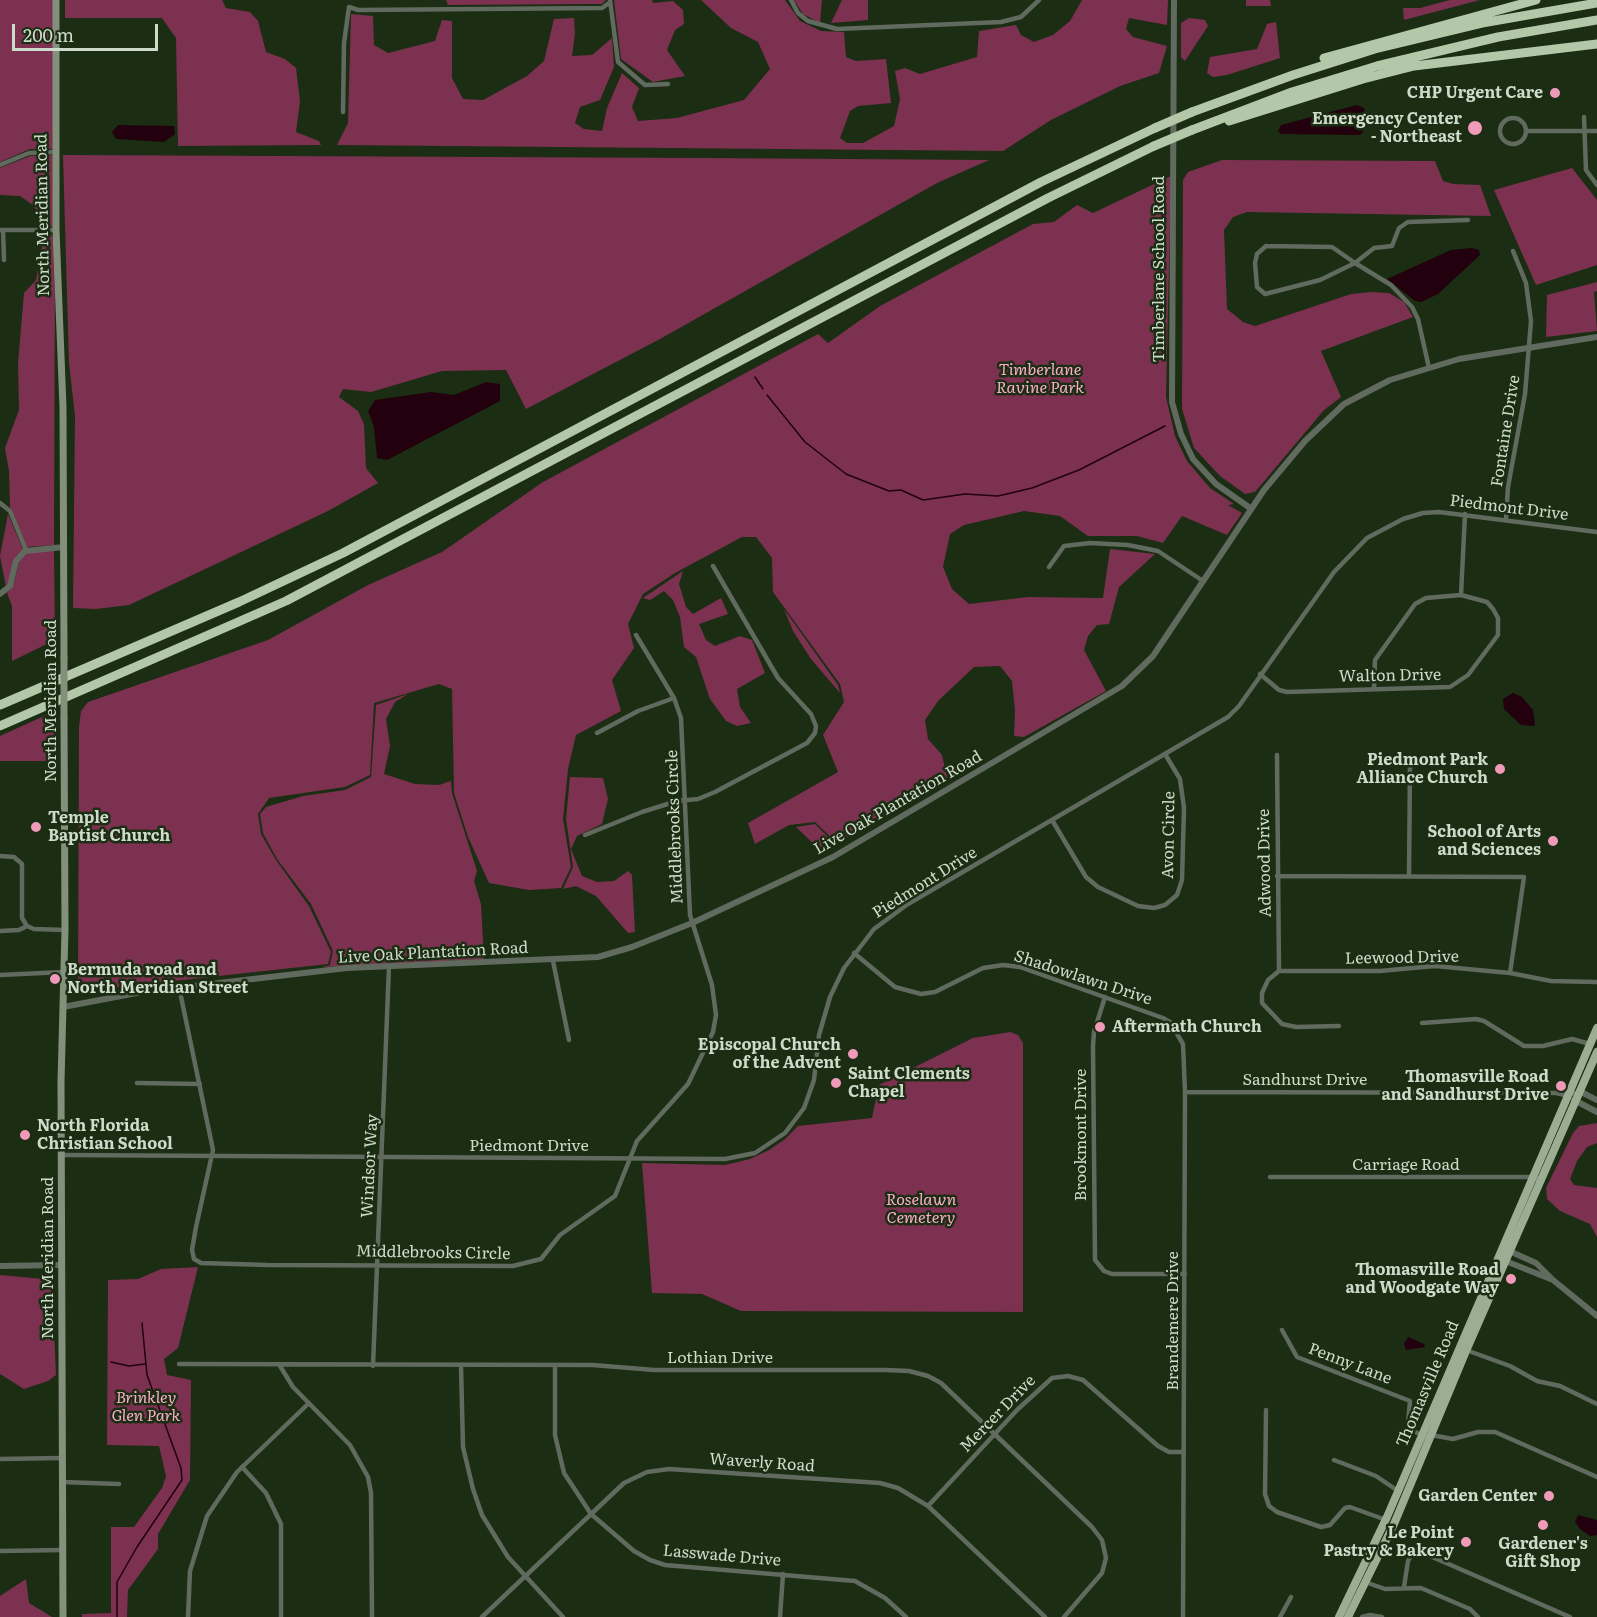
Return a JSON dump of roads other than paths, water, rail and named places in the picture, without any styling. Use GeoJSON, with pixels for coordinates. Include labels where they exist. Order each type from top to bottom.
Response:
{"type":"FeatureCollection","features":[{"type":"Feature","properties":{"kind":"highway"},"geometry":{"type":"LineString","coordinates":[[0,705],[239,602],[343,553],[1049,178],[1155,128],[1285,73],[1354,48],[1536,0]]}},
{"type":"Feature","properties":{"kind":"highway"},"geometry":{"type":"LineString","coordinates":[[1225,99],[1318,66],[1413,39],[1500,19],[1597,3]]}},
{"type":"Feature","properties":{"kind":"highway"},"geometry":{"type":"LineString","coordinates":[[0,726],[286,601],[1048,198],[1154,146],[1284,95],[1394,61],[1506,35],[1597,20]]}},
{"type":"Feature","properties":{"kind":"highway"},"geometry":{"type":"LineString","coordinates":[[1192,130],[1414,66],[1597,44]]}},
{"type":"Feature","properties":{"kind":"main road","name":"North Meridian Road"},"geometry":{"type":"LineString","coordinates":[[56,0],[56,230],[64,547],[65,930],[61,1155],[63,1617]]}},
{"type":"Feature","properties":{"kind":"main road","name":"Thomasville Road"},"geometry":{"type":"LineString","coordinates":[[1348,1617],[1394,1524],[1426,1435],[1497,1258],[1597,1028]]}},
{"type":"Feature","properties":{"kind":"main road","name":"Thomasville Road"},"geometry":{"type":"LineString","coordinates":[[1462,1349],[1506,1261],[1597,1052]]}},
{"type":"Feature","properties":{"kind":"main road","name":"Thomasville Road"},"geometry":{"type":"LineString","coordinates":[[1339,1617],[1426,1435]]}},
{"type":"Feature","properties":{"kind":"main road"},"geometry":{"type":"LineString","coordinates":[[1357,1578],[1365,1582]]}},
{"type":"Feature","properties":{"kind":"street"},"geometry":{"type":"LineString","coordinates":[[343,112],[344,44],[349,7],[346,0]]}},
{"type":"Feature","properties":{"kind":"street"},"geometry":{"type":"LineString","coordinates":[[791,0],[798,13],[808,21],[837,29],[1001,22],[1021,16],[1039,0]]}},
{"type":"Feature","properties":{"kind":"street","name":"Timberlane School Road"},"geometry":{"type":"LineString","coordinates":[[1174,0],[1173,402],[1181,434],[1193,459],[1216,484],[1250,508]]}},
{"type":"Feature","properties":{"kind":"street"},"geometry":{"type":"LineString","coordinates":[[349,7],[358,10],[602,8],[609,2],[614,14],[618,62],[645,86],[668,84]]}},
{"type":"Feature","properties":{"kind":"street"},"geometry":{"type":"LineString","coordinates":[[1584,117],[1586,170],[1597,185]]}},
{"type":"Feature","properties":{"kind":"street"},"geometry":{"type":"LineString","coordinates":[[1512,118],[1521,122],[1526,131],[1522,140],[1513,144],[1503,140],[1500,131],[1503,123],[1512,118]]}},
{"type":"Feature","properties":{"kind":"street"},"geometry":{"type":"LineString","coordinates":[[1526,131],[1597,131]]}},
{"type":"Feature","properties":{"kind":"street"},"geometry":{"type":"LineString","coordinates":[[0,165],[29,153],[55,152]]}},
{"type":"Feature","properties":{"kind":"street"},"geometry":{"type":"LineString","coordinates":[[1429,368],[1419,319],[1412,307],[1391,285],[1355,263],[1338,250],[1328,247],[1266,246],[1255,258],[1256,281],[1262,292],[1272,294],[1329,277],[1355,263],[1368,251],[1392,246],[1399,228],[1408,222],[1468,220]]}},
{"type":"Feature","properties":{"kind":"street"},"geometry":{"type":"LineString","coordinates":[[4,260],[2,230],[56,230]]}},
{"type":"Feature","properties":{"kind":"street","name":"Fontaine Drive"},"geometry":{"type":"LineString","coordinates":[[1506,519],[1508,487],[1530,346],[1527,289],[1513,251]]}},
{"type":"Feature","properties":{"kind":"street","name":"Live Oak Plantation Road"},"geometry":{"type":"LineString","coordinates":[[63,1007],[179,987],[389,966],[553,961],[607,955],[692,923],[833,857],[1108,696],[1135,675],[1153,656],[1250,508],[1305,441],[1344,404],[1368,390],[1429,368],[1530,346],[1597,338]]}},
{"type":"Feature","properties":{"kind":"street"},"geometry":{"type":"LineString","coordinates":[[0,503],[10,511],[26,550]]}},
{"type":"Feature","properties":{"kind":"street","name":"Piedmont Drive"},"geometry":{"type":"LineString","coordinates":[[61,1155],[735,1158],[764,1148],[785,1133],[808,1100],[814,1080],[819,1035],[825,1008],[854,953],[874,929],[894,913],[1235,711],[1334,572],[1360,544],[1378,531],[1414,515],[1430,512],[1465,514],[1597,532]]}},
{"type":"Feature","properties":{"kind":"street"},"geometry":{"type":"LineString","coordinates":[[1374,688],[1375,660],[1415,604],[1426,598],[1461,594],[1465,514]]}},
{"type":"Feature","properties":{"kind":"street"},"geometry":{"type":"LineString","coordinates":[[1049,567],[1064,546],[1090,543],[1128,545],[1158,551],[1203,581]]}},
{"type":"Feature","properties":{"kind":"street"},"geometry":{"type":"LineString","coordinates":[[0,594],[10,586],[16,561],[26,550],[64,547]]}},
{"type":"Feature","properties":{"kind":"street"},"geometry":{"type":"LineString","coordinates":[[585,835],[642,812],[685,800],[698,799],[807,743],[816,730],[811,714],[778,678],[713,566]]}},
{"type":"Feature","properties":{"kind":"street","name":"Walton Drive"},"geometry":{"type":"LineString","coordinates":[[1260,674],[1274,686],[1287,692],[1450,687],[1468,675],[1498,630],[1497,616],[1487,602],[1461,594]]}},
{"type":"Feature","properties":{"kind":"street","name":"Middlebrooks Circle"},"geometry":{"type":"LineString","coordinates":[[179,987],[212,1133],[213,1156],[192,1250],[195,1260],[201,1263],[267,1265],[513,1266],[538,1261],[560,1235],[610,1202],[618,1192],[629,1159],[641,1136],[688,1084],[713,1032],[716,1015],[714,991],[692,923],[683,732],[674,698],[636,635]]}},
{"type":"Feature","properties":{"kind":"street"},"geometry":{"type":"LineString","coordinates":[[597,733],[638,711],[674,698]]}},
{"type":"Feature","properties":{"kind":"street","name":"Avon Circle"},"geometry":{"type":"LineString","coordinates":[[1052,820],[1086,877],[1098,887],[1138,906],[1154,908],[1165,905],[1177,895],[1182,880],[1184,808],[1180,779],[1165,754]]}},
{"type":"Feature","properties":{"kind":"street","name":"Adwood Drive"},"geometry":{"type":"LineString","coordinates":[[1277,755],[1276,876],[1279,971]]}},
{"type":"Feature","properties":{"kind":"street"},"geometry":{"type":"LineString","coordinates":[[1409,877],[1410,763]]}},
{"type":"Feature","properties":{"kind":"street"},"geometry":{"type":"LineString","coordinates":[[0,856],[17,858],[22,864],[22,918],[27,926],[34,929],[65,930]]}},
{"type":"Feature","properties":{"kind":"street"},"geometry":{"type":"LineString","coordinates":[[1276,876],[1524,877],[1510,973]]}},
{"type":"Feature","properties":{"kind":"street"},"geometry":{"type":"LineString","coordinates":[[0,931],[19,930],[27,926]]}},
{"type":"Feature","properties":{"kind":"street","name":"Shadowlawn Drive"},"geometry":{"type":"LineString","coordinates":[[854,953],[895,987],[915,993],[935,992],[983,968],[1010,965],[1162,1018],[1174,1028]]}},
{"type":"Feature","properties":{"kind":"street"},"geometry":{"type":"LineString","coordinates":[[553,961],[569,1040]]}},
{"type":"Feature","properties":{"kind":"street","name":"Windsor Way"},"geometry":{"type":"LineString","coordinates":[[373,1366],[389,966]]}},
{"type":"Feature","properties":{"kind":"street","name":"Leewood Drive"},"geometry":{"type":"LineString","coordinates":[[1279,971],[1380,971],[1435,966],[1510,973],[1551,981],[1597,982]]}},
{"type":"Feature","properties":{"kind":"street"},"geometry":{"type":"LineString","coordinates":[[1279,971],[1268,980],[1262,993],[1262,1003],[1271,1014],[1288,1026],[1339,1026]]}},
{"type":"Feature","properties":{"kind":"street"},"geometry":{"type":"LineString","coordinates":[[0,975],[64,972]]}},
{"type":"Feature","properties":{"kind":"street","name":"Brookmont Drive"},"geometry":{"type":"LineString","coordinates":[[1105,997],[1094,1032],[1093,1046],[1093,1252],[1098,1266],[1104,1270],[1122,1274],[1185,1274]]}},
{"type":"Feature","properties":{"kind":"street"},"geometry":{"type":"LineString","coordinates":[[1422,1023],[1476,1019],[1492,1025],[1524,1046],[1543,1046],[1572,1039],[1590,1044]]}},
{"type":"Feature","properties":{"kind":"street","name":"Brandemere Drive"},"geometry":{"type":"LineString","coordinates":[[1174,1028],[1183,1044],[1185,1092],[1183,1617]]}},
{"type":"Feature","properties":{"kind":"street"},"geometry":{"type":"LineString","coordinates":[[137,1083],[200,1084]]}},
{"type":"Feature","properties":{"kind":"street","name":"Sandhurst Drive"},"geometry":{"type":"LineString","coordinates":[[1185,1092],[1556,1093],[1569,1096]]}},
{"type":"Feature","properties":{"kind":"street"},"geometry":{"type":"LineString","coordinates":[[1569,1096],[1581,1092],[1597,1100]]}},
{"type":"Feature","properties":{"kind":"street"},"geometry":{"type":"LineString","coordinates":[[1569,1096],[1597,1112]]}},
{"type":"Feature","properties":{"kind":"street","name":"Carriage Road"},"geometry":{"type":"LineString","coordinates":[[1270,1177],[1532,1177],[1541,1180]]}},
{"type":"Feature","properties":{"kind":"street"},"geometry":{"type":"LineString","coordinates":[[1502,1248],[1536,1263],[1597,1316]]}},
{"type":"Feature","properties":{"kind":"street"},"geometry":{"type":"LineString","coordinates":[[1497,1258],[1553,1280]]}},
{"type":"Feature","properties":{"kind":"street"},"geometry":{"type":"LineString","coordinates":[[0,1266],[61,1265]]}},
{"type":"Feature","properties":{"kind":"street","name":"Penny Lane"},"geometry":{"type":"LineString","coordinates":[[1282,1330],[1297,1357],[1410,1401],[1408,1423],[1413,1431],[1426,1435]]}},
{"type":"Feature","properties":{"kind":"street"},"geometry":{"type":"LineString","coordinates":[[1462,1349],[1510,1366],[1537,1381],[1560,1386],[1597,1404]]}},
{"type":"Feature","properties":{"kind":"street","name":"Lothian Drive"},"geometry":{"type":"LineString","coordinates":[[179,1364],[555,1365],[654,1370],[909,1371],[941,1383],[1092,1527],[1104,1545],[1106,1558],[1102,1573],[1064,1617]]}},
{"type":"Feature","properties":{"kind":"street","name":"Lasswade Drive"},"geometry":{"type":"LineString","coordinates":[[555,1365],[554,1416],[559,1459],[564,1473],[591,1514],[634,1551],[658,1563],[855,1581],[885,1598],[906,1617]]}},
{"type":"Feature","properties":{"kind":"street"},"geometry":{"type":"LineString","coordinates":[[280,1366],[293,1387],[350,1445],[368,1477],[371,1493],[372,1617]]}},
{"type":"Feature","properties":{"kind":"street"},"geometry":{"type":"LineString","coordinates":[[461,1366],[463,1447],[472,1489],[498,1545],[524,1577],[563,1617]]}},
{"type":"Feature","properties":{"kind":"street","name":"Mercer Drive"},"geometry":{"type":"LineString","coordinates":[[928,1506],[993,1434],[1048,1380],[1068,1376],[1089,1384],[1164,1451],[1184,1452]]}},
{"type":"Feature","properties":{"kind":"street"},"geometry":{"type":"LineString","coordinates":[[188,1617],[190,1571],[199,1534],[215,1502],[242,1467],[309,1403]]}},
{"type":"Feature","properties":{"kind":"street"},"geometry":{"type":"LineString","coordinates":[[1266,1410],[1265,1494],[1269,1506],[1322,1527],[1330,1525],[1345,1508],[1350,1507],[1394,1524]]}},
{"type":"Feature","properties":{"kind":"street"},"geometry":{"type":"LineString","coordinates":[[1426,1435],[1453,1439],[1478,1432],[1495,1432],[1597,1477]]}},
{"type":"Feature","properties":{"kind":"street"},"geometry":{"type":"LineString","coordinates":[[0,1459],[62,1458]]}},
{"type":"Feature","properties":{"kind":"street"},"geometry":{"type":"LineString","coordinates":[[1334,1460],[1376,1476],[1398,1491]]}},
{"type":"Feature","properties":{"kind":"street"},"geometry":{"type":"LineString","coordinates":[[242,1467],[266,1493],[281,1524],[281,1617]]}},
{"type":"Feature","properties":{"kind":"street","name":"Waverly Road"},"geometry":{"type":"LineString","coordinates":[[482,1617],[630,1480],[647,1472],[669,1469],[880,1483],[908,1493],[928,1506],[1045,1617]]}},
{"type":"Feature","properties":{"kind":"street"},"geometry":{"type":"LineString","coordinates":[[62,1482],[118,1484]]}},
{"type":"Feature","properties":{"kind":"street"},"geometry":{"type":"LineString","coordinates":[[0,1551],[63,1550]]}},
{"type":"Feature","properties":{"kind":"street"},"geometry":{"type":"LineString","coordinates":[[1404,1587],[1404,1573],[1408,1561],[1412,1554],[1421,1552],[1570,1617]]}},
{"type":"Feature","properties":{"kind":"street"},"geometry":{"type":"LineString","coordinates":[[780,1617],[783,1574]]}},
{"type":"Feature","properties":{"kind":"street"},"geometry":{"type":"LineString","coordinates":[[1365,1582],[1385,1589],[1421,1588],[1470,1609],[1478,1617]]}},
{"type":"Feature","properties":{"kind":"street"},"geometry":{"type":"LineString","coordinates":[[1280,1617],[1291,1597]]}},
{"type":"Feature","properties":{"kind":"street"},"geometry":{"type":"LineString","coordinates":[[1362,1617],[1370,1615],[1382,1617]]}},
{"type":"Feature","properties":{"kind":"waterway"},"geometry":{"type":"LineString","coordinates":[[755,377],[763,389]]}},
{"type":"Feature","properties":{"kind":"waterway"},"geometry":{"type":"LineString","coordinates":[[767,395],[805,442],[846,474],[889,491],[901,490],[923,500],[965,494],[998,496],[1032,488],[1079,470],[1165,426]]}},
{"type":"Feature","properties":{"kind":"waterway"},"geometry":{"type":"LineString","coordinates":[[117,1617],[117,1582],[137,1547],[182,1480],[181,1468],[147,1375],[142,1323]]}},
{"type":"Feature","properties":{"kind":"waterway"},"geometry":{"type":"LineString","coordinates":[[111,1362],[129,1366],[145,1364]]}},
{"type":"Feature","properties":{"kind":"place","name":"CHP Urgent Care"},"geometry":{"type":"Point","coordinates":[1555,93]}},
{"type":"Feature","properties":{"kind":"place","name":"Emergency Center - Northeast"},"geometry":{"type":"Point","coordinates":[1475,128]}},
{"type":"Feature","properties":{"kind":"place","name":"Piedmont Park Alliance Church"},"geometry":{"type":"Point","coordinates":[1500,769]}},
{"type":"Feature","properties":{"kind":"place","name":"Temple Baptist Church"},"geometry":{"type":"Point","coordinates":[36,827]}},
{"type":"Feature","properties":{"kind":"place","name":"School of Arts and Sciences"},"geometry":{"type":"Point","coordinates":[1553,841]}},
{"type":"Feature","properties":{"kind":"place","name":"Bermuda road and North Meridian Street"},"geometry":{"type":"Point","coordinates":[55,979]}},
{"type":"Feature","properties":{"kind":"place","name":"Aftermath Church"},"geometry":{"type":"Point","coordinates":[1100,1027]}},
{"type":"Feature","properties":{"kind":"place","name":"Episcopal Church of the Advent"},"geometry":{"type":"Point","coordinates":[853,1054]}},
{"type":"Feature","properties":{"kind":"place","name":"Saint Clements Chapel"},"geometry":{"type":"Point","coordinates":[836,1083]}},
{"type":"Feature","properties":{"kind":"place","name":"Thomasville Road and Sandhurst Drive"},"geometry":{"type":"Point","coordinates":[1561,1086]}},
{"type":"Feature","properties":{"kind":"place","name":"North Florida Christian School"},"geometry":{"type":"Point","coordinates":[25,1135]}},
{"type":"Feature","properties":{"kind":"place","name":"Thomasville Road and Woodgate Way"},"geometry":{"type":"Point","coordinates":[1511,1279]}},
{"type":"Feature","properties":{"kind":"place","name":"Garden Center"},"geometry":{"type":"Point","coordinates":[1549,1496]}},
{"type":"Feature","properties":{"kind":"place","name":"Gardener's Gift Shop"},"geometry":{"type":"Point","coordinates":[1543,1525]}},
{"type":"Feature","properties":{"kind":"place","name":"Le Point Pastry & Bakery"},"geometry":{"type":"Point","coordinates":[1466,1542]}},
{"type":"Feature","properties":{"kind":"park label","name":"Timberlane Ravine Park"},"geometry":{"type":"Point","coordinates":[1040,379]}},
{"type":"Feature","properties":{"kind":"park label","name":"Roselawn Cemetery"},"geometry":{"type":"Point","coordinates":[921,1209]}},
{"type":"Feature","properties":{"kind":"park label","name":"Brinkley Glen Park"},"geometry":{"type":"Point","coordinates":[146,1407]}}]}
